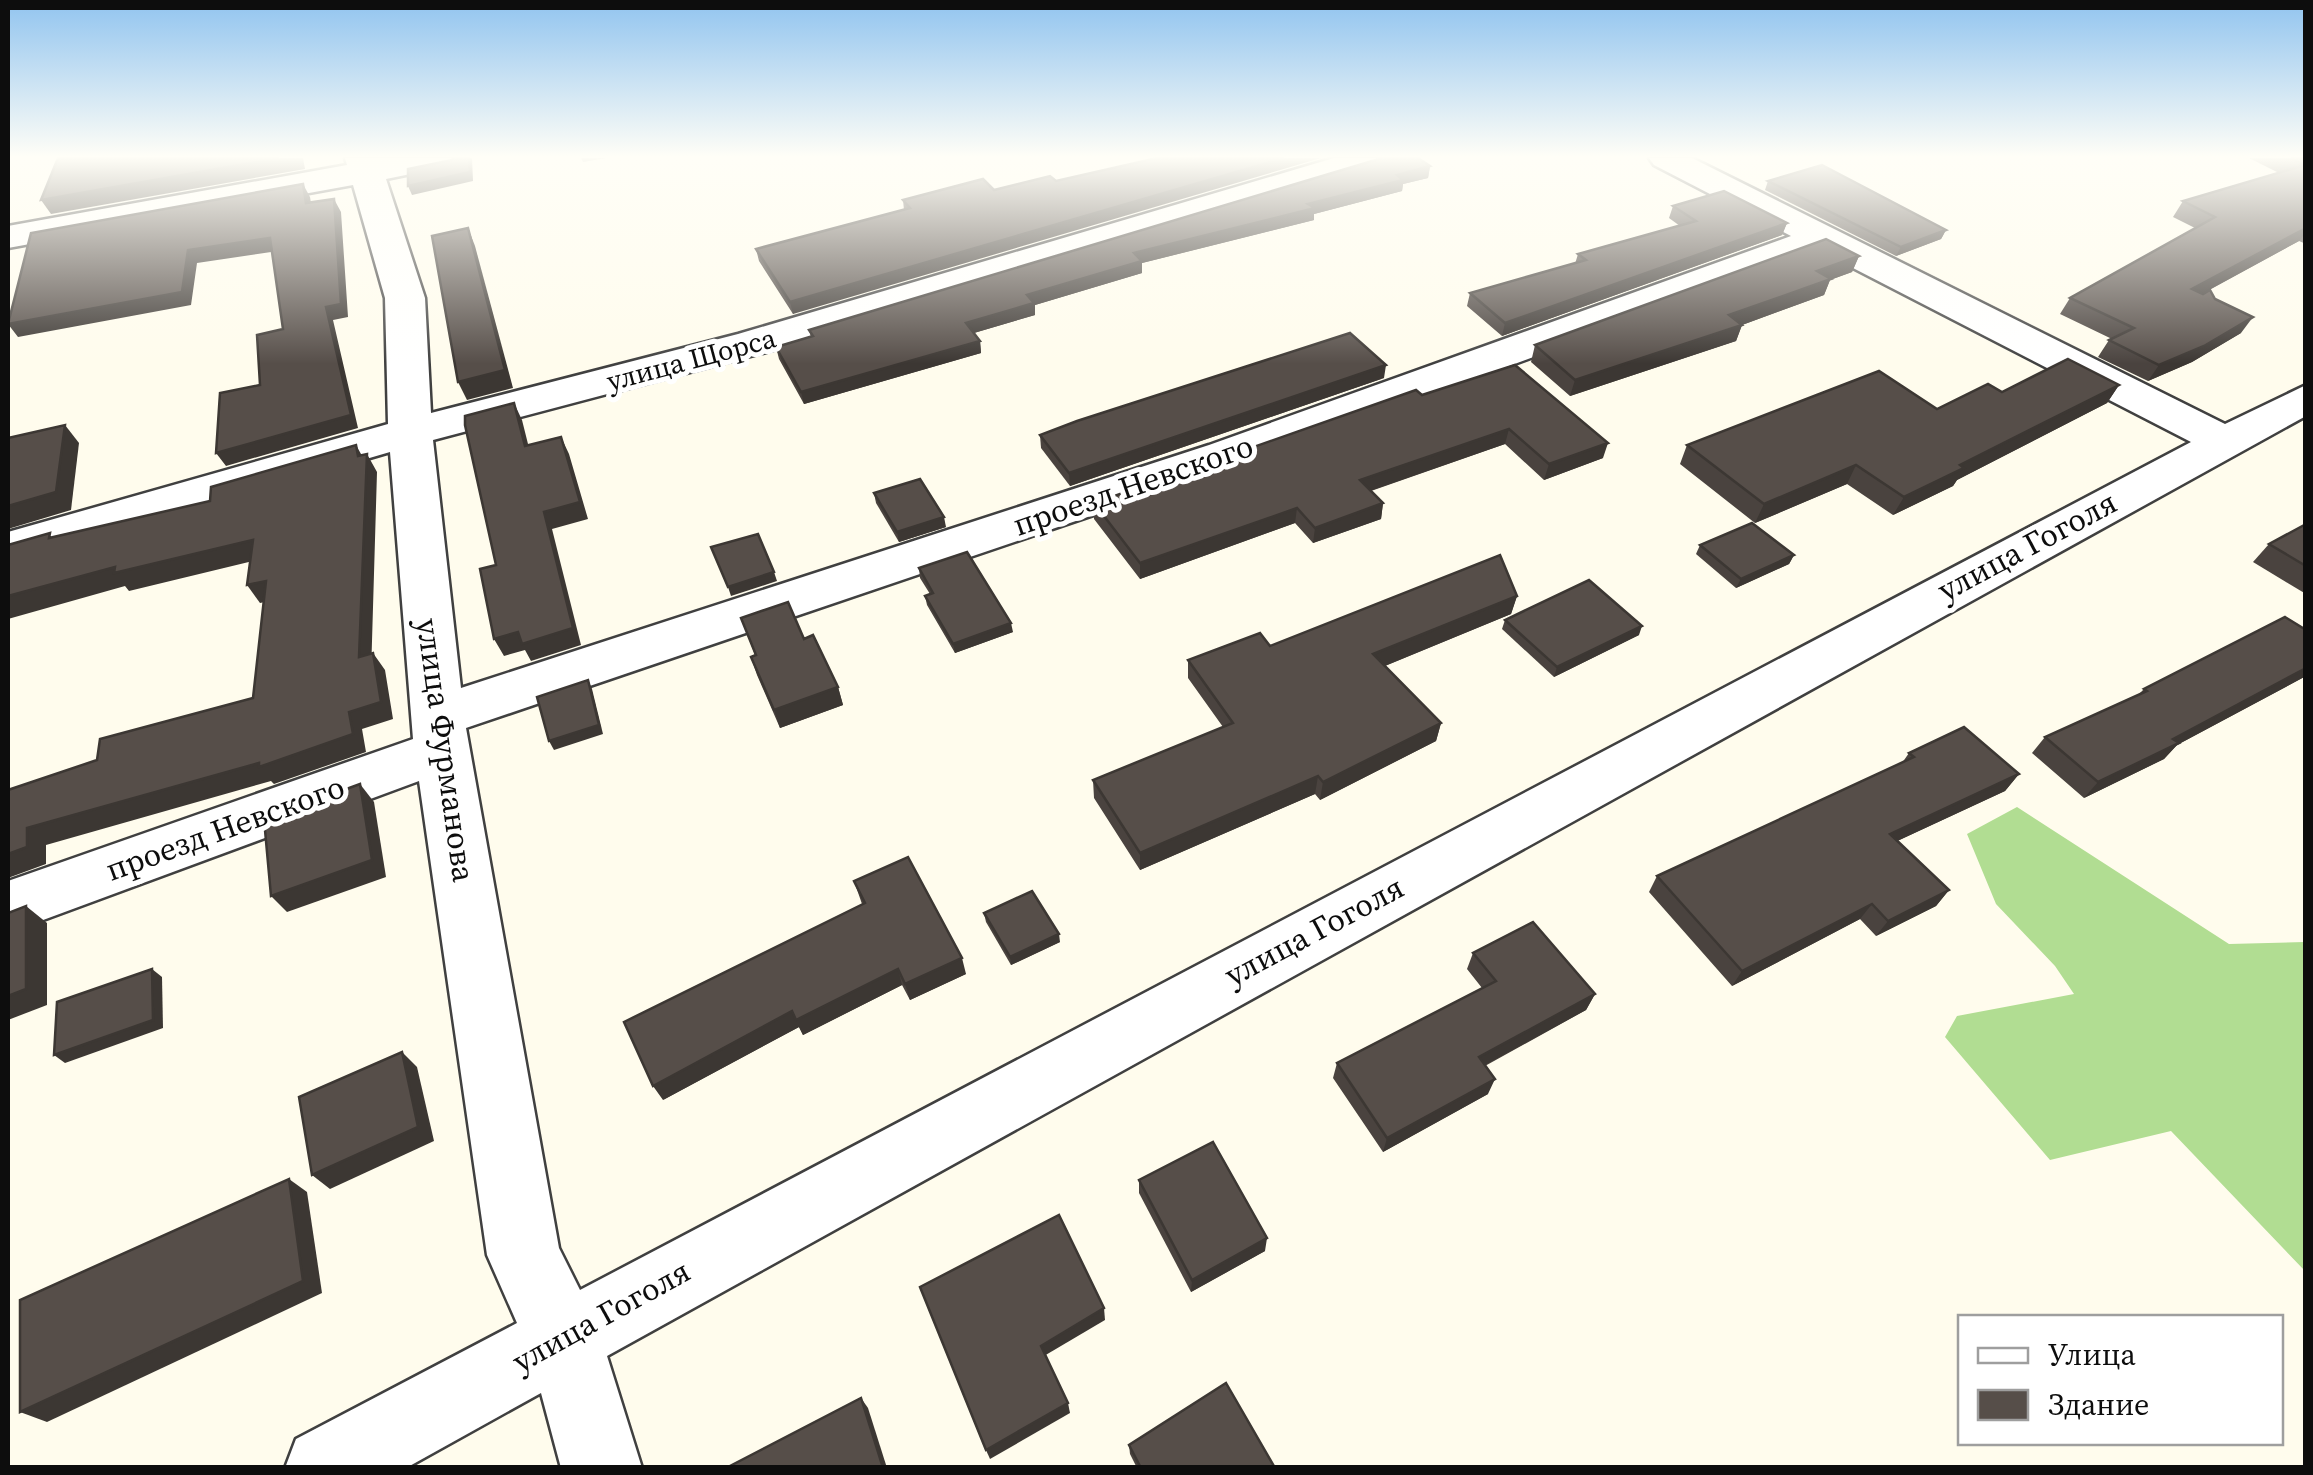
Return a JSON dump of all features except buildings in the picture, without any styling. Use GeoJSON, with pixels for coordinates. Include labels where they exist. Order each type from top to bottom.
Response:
{"type":"FeatureCollection","features":[{"type":"Feature","properties":{"kind":"street"},"geometry":{"type":"LineString","coordinates":[[8,238],[62,227]]}},
{"type":"Feature","properties":{"kind":"street","name":"улица Фурманова"},"geometry":{"type":"LineString","coordinates":[[383,227],[405,298],[410,432],[440,734],[524,1256],[563,1336],[602,1468]]}},
{"type":"Feature","properties":{"kind":"street","name":"улица Щорса"},"geometry":{"type":"LineString","coordinates":[[8,548],[410,432],[752,344],[1141,227]]}},
{"type":"Feature","properties":{"kind":"street"},"geometry":{"type":"LineString","coordinates":[[1801,227],[2222,440]]}},
{"type":"Feature","properties":{"kind":"street","name":"проезд Невского"},"geometry":{"type":"LineString","coordinates":[[8,907],[440,734],[1823,238]]}},
{"type":"Feature","properties":{"kind":"street","name":"улица Гоголя"},"geometry":{"type":"LineString","coordinates":[[325,1468],[563,1336],[2306,398]]}},
{"type":"Feature","properties":{"kind":"green space"},"geometry":{"type":"Polygon","coordinates":[[[2017,807],[2229,944],[2305,942],[2305,1271],[2171,1131],[2050,1160],[1945,1037],[1957,1016],[2074,994],[2055,966],[1996,904],[1967,834],[2017,807]]]}}]}
